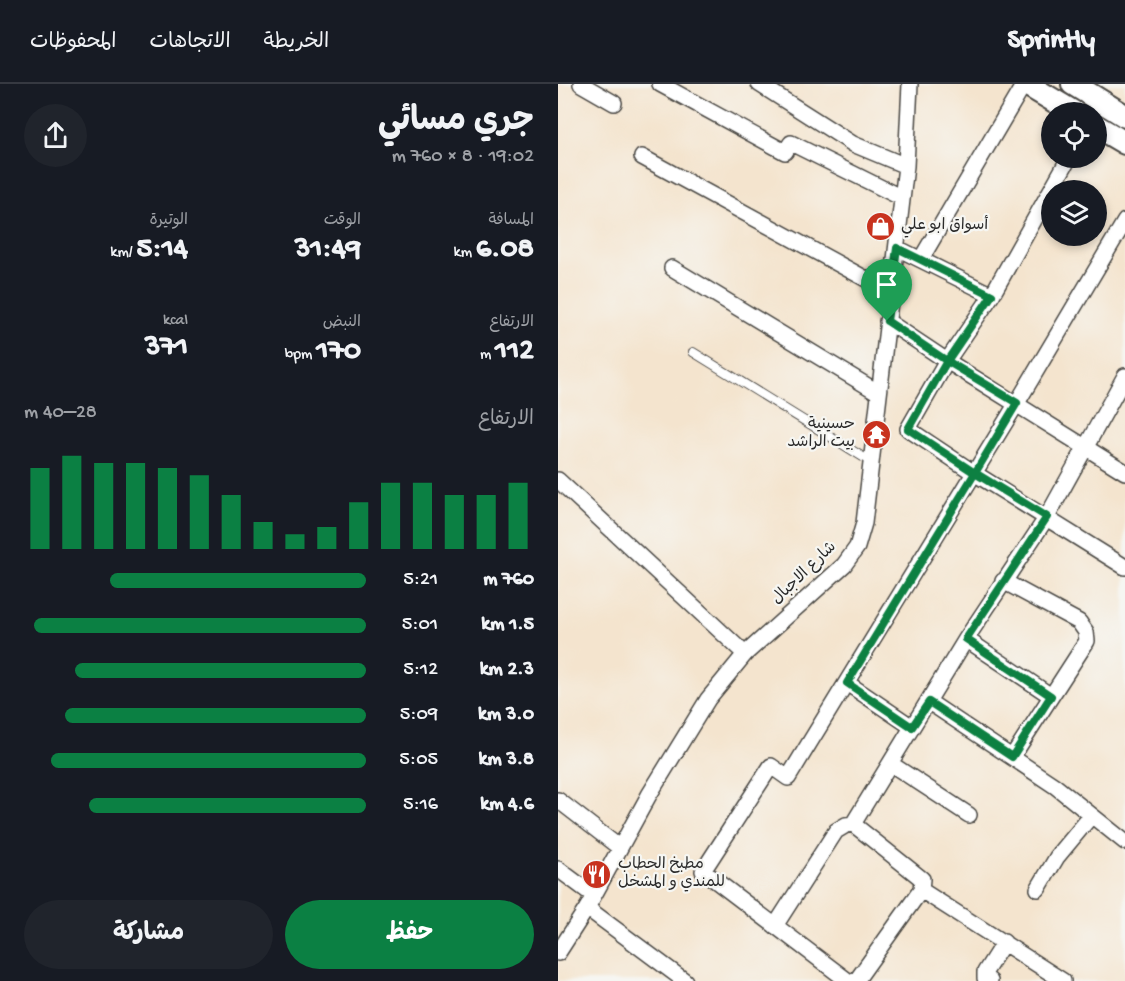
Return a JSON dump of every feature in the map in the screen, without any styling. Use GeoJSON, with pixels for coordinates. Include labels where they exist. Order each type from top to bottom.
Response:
{"type":"FeatureCollection","features":[{"type":"Feature","properties":{"kind":"street"},"geometry":{"type":"LineString","coordinates":[[581,84],[614,103]]}},
{"type":"Feature","properties":{"kind":"street"},"geometry":{"type":"LineString","coordinates":[[660,84],[785,152],[791,143],[902,198]]}},
{"type":"Feature","properties":{"kind":"street"},"geometry":{"type":"LineString","coordinates":[[759,84],[853,144],[906,166]]}},
{"type":"Feature","properties":{"kind":"street","name":"شارع الاجبال"},"geometry":{"type":"LineString","coordinates":[[559,949],[590,901],[649,795],[708,699],[745,654],[844,565],[857,547],[864,523],[897,248],[906,166],[910,84]]}},
{"type":"Feature","properties":{"kind":"street"},"geometry":{"type":"LineString","coordinates":[[921,259],[1025,84],[1056,102]]}},
{"type":"Feature","properties":{"kind":"street"},"geometry":{"type":"LineString","coordinates":[[1073,84],[1123,109]]}},
{"type":"Feature","properties":{"kind":"street"},"geometry":{"type":"LineString","coordinates":[[1107,132],[1124,141]]}},
{"type":"Feature","properties":{"kind":"street"},"geometry":{"type":"LineString","coordinates":[[642,157],[890,292]]}},
{"type":"Feature","properties":{"kind":"street"},"geometry":{"type":"LineString","coordinates":[[1063,168],[992,295],[947,361],[908,429],[975,473],[1124,562]]}},
{"type":"Feature","properties":{"kind":"street"},"geometry":{"type":"LineString","coordinates":[[848,981],[703,871],[771,766],[789,778],[1125,221]]}},
{"type":"Feature","properties":{"kind":"street"},"geometry":{"type":"LineString","coordinates":[[897,248],[992,295]]}},
{"type":"Feature","properties":{"kind":"street"},"geometry":{"type":"LineString","coordinates":[[672,267],[879,393]]}},
{"type":"Feature","properties":{"kind":"street"},"geometry":{"type":"LineString","coordinates":[[887,321],[1125,472]]}},
{"type":"Feature","properties":{"kind":"street"},"geometry":{"type":"LineString","coordinates":[[853,824],[966,639],[1047,517],[1085,446],[1123,384]]}},
{"type":"Feature","properties":{"kind":"street"},"geometry":{"type":"LineString","coordinates":[[558,480],[745,654]]}},
{"type":"Feature","properties":{"kind":"street"},"geometry":{"type":"LineString","coordinates":[[1003,581],[1079,622],[1086,632],[1087,641],[1012,757]]}},
{"type":"Feature","properties":{"kind":"street"},"geometry":{"type":"LineString","coordinates":[[966,639],[1051,696]]}},
{"type":"Feature","properties":{"kind":"street"},"geometry":{"type":"LineString","coordinates":[[847,683],[912,727]]}},
{"type":"Feature","properties":{"kind":"street"},"geometry":{"type":"LineString","coordinates":[[929,702],[1055,786],[1125,842]]}},
{"type":"Feature","properties":{"kind":"street"},"geometry":{"type":"LineString","coordinates":[[891,765],[969,815]]}},
{"type":"Feature","properties":{"kind":"street"},"geometry":{"type":"LineString","coordinates":[[558,800],[620,848]]}},
{"type":"Feature","properties":{"kind":"street"},"geometry":{"type":"LineString","coordinates":[[1038,889],[1057,857],[1091,816]]}},
{"type":"Feature","properties":{"kind":"street"},"geometry":{"type":"LineString","coordinates":[[775,926],[836,831],[853,824],[922,879],[921,891],[856,981]]}},
{"type":"Feature","properties":{"kind":"street"},"geometry":{"type":"LineString","coordinates":[[558,869],[590,901],[685,981]]}},
{"type":"Feature","properties":{"kind":"street"},"geometry":{"type":"LineString","coordinates":[[921,891],[1064,981]]}},
{"type":"Feature","properties":{"kind":"street"},"geometry":{"type":"LineString","coordinates":[[990,981],[985,978],[985,972],[1004,942]]}},
{"type":"Feature","properties":{"kind":"lane"},"geometry":{"type":"LineString","coordinates":[[693,352],[871,462]]}},
{"type":"Feature","properties":{"kind":"place","name":"أسواق ابو علي"},"geometry":{"type":"Point","coordinates":[880,226]}},
{"type":"Feature","properties":{"kind":"place","name":"حسينية بيت الراشد"},"geometry":{"type":"Point","coordinates":[876,434]}},
{"type":"Feature","properties":{"kind":"place","name":"مطبخ الحطاب للمندي و المشخل"},"geometry":{"type":"Point","coordinates":[597,874]}},
{"type":"Feature","properties":{"kind":"route"},"geometry":{"type":"LineString","coordinates":[[887,321],[897,248],[992,295],[947,361],[1017,403],[975,473],[1047,517],[966,639],[1051,696],[1012,757],[929,702],[912,727],[847,683],[975,473],[908,429],[947,361],[887,321]]}}]}
